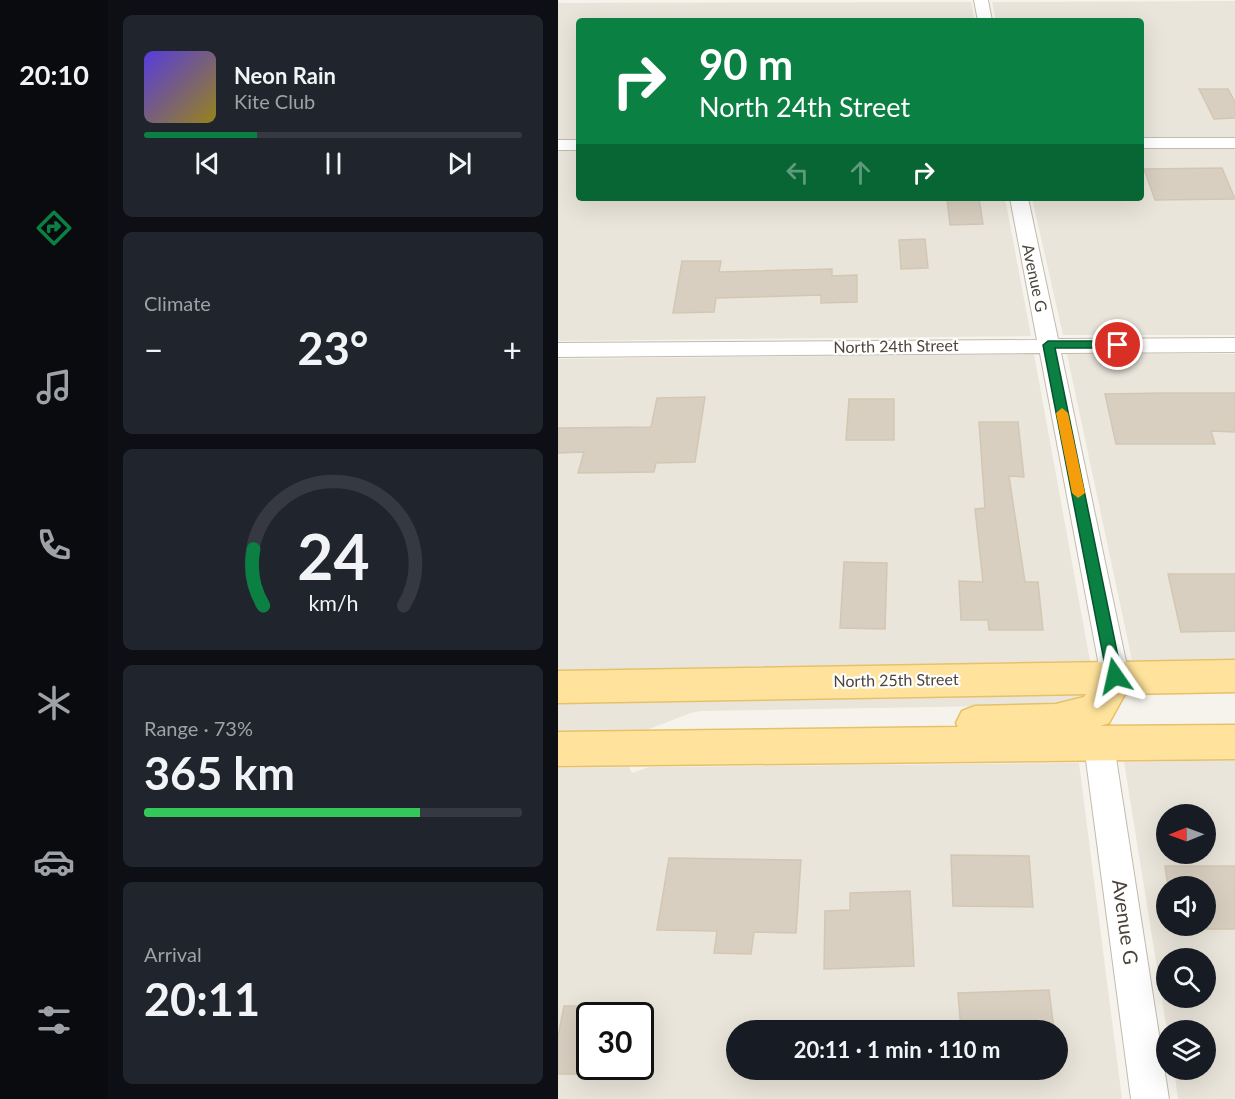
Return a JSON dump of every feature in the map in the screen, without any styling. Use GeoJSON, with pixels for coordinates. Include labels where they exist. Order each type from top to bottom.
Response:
{"type":"FeatureCollection","features":[{"type":"Feature","properties":{"kind":"main road","name":"North 25th Street"},"geometry":{"type":"LineString","coordinates":[[558,687],[1115,676],[1235,676]]}},
{"type":"Feature","properties":{"kind":"main road"},"geometry":{"type":"LineString","coordinates":[[646,749],[699,729],[1056,722],[1096,711],[1115,676]]}},
{"type":"Feature","properties":{"kind":"main road"},"geometry":{"type":"LineString","coordinates":[[558,749],[1235,742]]}},
{"type":"Feature","properties":{"kind":"street"},"geometry":{"type":"LineString","coordinates":[[981,0],[984,18]]}},
{"type":"Feature","properties":{"kind":"street"},"geometry":{"type":"LineString","coordinates":[[1144,143],[1235,143]]}},
{"type":"Feature","properties":{"kind":"street"},"geometry":{"type":"LineString","coordinates":[[558,145],[576,145]]}},
{"type":"Feature","properties":{"kind":"street","name":"Avenue G"},"geometry":{"type":"LineString","coordinates":[[1019,201],[1115,676]]}},
{"type":"Feature","properties":{"kind":"street","name":"North 24th Street"},"geometry":{"type":"LineString","coordinates":[[558,350],[1235,345]]}},
{"type":"Feature","properties":{"kind":"street","name":"Avenue G"},"geometry":{"type":"LineString","coordinates":[[1099,745],[1150,1099]]}},
{"type":"Feature","properties":{"kind":"shaded area"},"geometry":{"type":"Polygon","coordinates":[[[1235,1],[1235,137],[1144,137],[1144,18],[995,18],[992,2],[1235,1]]]}},
{"type":"Feature","properties":{"kind":"shaded area"},"geometry":{"type":"Polygon","coordinates":[[[971,2],[974,18],[576,18],[576,139],[558,139],[558,3],[971,2]]]}},
{"type":"Feature","properties":{"kind":"shaded area"},"geometry":{"type":"Polygon","coordinates":[[[1144,149],[1235,149],[1235,335],[1063,335],[1033,201],[1144,201],[1144,149]]]}},
{"type":"Feature","properties":{"kind":"shaded area"},"geometry":{"type":"Polygon","coordinates":[[[558,151],[576,151],[576,201],[1006,201],[1031,336],[558,341],[558,151]]]}},
{"type":"Feature","properties":{"kind":"shaded area"},"geometry":{"type":"Polygon","coordinates":[[[1034,354],[1090,661],[558,671],[558,359],[1034,354]]]}},
{"type":"Feature","properties":{"kind":"shaded area"},"geometry":{"type":"Polygon","coordinates":[[[1067,354],[1235,354],[1235,660],[1132,660],[1067,354]]]}},
{"type":"Feature","properties":{"kind":"shaded area"},"geometry":{"type":"Polygon","coordinates":[[[1081,693],[1079,697],[1051,705],[701,711],[644,731],[558,732],[558,704],[1081,693]]]}},
{"type":"Feature","properties":{"kind":"shaded area"},"geometry":{"type":"Polygon","coordinates":[[[1235,760],[1235,1099],[1178,1099],[1175,1080],[1216,1080],[1216,1020],[1165,1020],[1163,1008],[1216,1008],[1216,948],[1156,948],[1156,961],[1124,762],[1235,760]]]}},
{"type":"Feature","properties":{"kind":"shaded area"},"geometry":{"type":"Polygon","coordinates":[[[1079,763],[1122,1099],[558,1099],[558,768],[629,767],[632,773],[649,767],[1079,763]]]}},
{"type":"Feature","properties":{"kind":"building"},"geometry":{"type":"Polygon","coordinates":[[[1199,89],[1228,89],[1235,102],[1235,118],[1214,119],[1199,89]]]}},
{"type":"Feature","properties":{"kind":"building"},"geometry":{"type":"Polygon","coordinates":[[[1222,168],[1235,199],[1155,200],[1144,169],[1222,168]]]}},
{"type":"Feature","properties":{"kind":"building"},"geometry":{"type":"Polygon","coordinates":[[[947,201],[979,201],[983,224],[950,225],[947,201]]]}},
{"type":"Feature","properties":{"kind":"building"},"geometry":{"type":"Polygon","coordinates":[[[925,239],[928,268],[901,269],[899,240],[925,239]]]}},
{"type":"Feature","properties":{"kind":"building"},"geometry":{"type":"Polygon","coordinates":[[[682,261],[721,261],[719,272],[832,269],[832,276],[857,275],[857,302],[821,303],[821,295],[716,298],[714,312],[673,313],[682,261]]]}},
{"type":"Feature","properties":{"kind":"building"},"geometry":{"type":"Polygon","coordinates":[[[1235,393],[1235,432],[1211,431],[1215,444],[1116,444],[1105,394],[1235,393]]]}},
{"type":"Feature","properties":{"kind":"building"},"geometry":{"type":"Polygon","coordinates":[[[705,397],[695,462],[656,463],[654,472],[578,473],[584,452],[558,453],[558,428],[651,427],[657,398],[705,397]]]}},
{"type":"Feature","properties":{"kind":"building"},"geometry":{"type":"Polygon","coordinates":[[[849,399],[894,399],[894,440],[846,440],[849,399]]]}},
{"type":"Feature","properties":{"kind":"building"},"geometry":{"type":"Polygon","coordinates":[[[979,422],[1018,422],[1024,477],[1009,476],[1025,582],[1038,582],[1043,630],[989,630],[988,620],[961,620],[959,581],[983,582],[975,509],[985,508],[979,422]]]}},
{"type":"Feature","properties":{"kind":"building"},"geometry":{"type":"Polygon","coordinates":[[[844,562],[887,563],[885,629],[840,628],[844,562]]]}},
{"type":"Feature","properties":{"kind":"building"},"geometry":{"type":"Polygon","coordinates":[[[1168,574],[1235,574],[1235,631],[1181,632],[1168,574]]]}},
{"type":"Feature","properties":{"kind":"building"},"geometry":{"type":"Polygon","coordinates":[[[951,855],[1029,856],[1033,907],[953,906],[951,855]]]}},
{"type":"Feature","properties":{"kind":"building"},"geometry":{"type":"Polygon","coordinates":[[[669,858],[801,860],[796,933],[754,932],[751,954],[714,953],[717,931],[657,930],[669,858]]]}},
{"type":"Feature","properties":{"kind":"building"},"geometry":{"type":"Polygon","coordinates":[[[1165,866],[1235,866],[1235,929],[1216,929],[1216,876],[1166,876],[1165,866]]]}},
{"type":"Feature","properties":{"kind":"building"},"geometry":{"type":"Polygon","coordinates":[[[910,891],[914,966],[824,969],[825,911],[850,910],[850,893],[910,891]]]}},
{"type":"Feature","properties":{"kind":"building"},"geometry":{"type":"Polygon","coordinates":[[[1049,990],[1053,1020],[960,1020],[958,993],[1049,990]]]}},
{"type":"Feature","properties":{"kind":"building"},"geometry":{"type":"Polygon","coordinates":[[[564,1006],[576,1006],[576,1074],[558,1074],[558,1036],[564,1006]]]}},
{"type":"Feature","properties":{"kind":"slow traffic"},"geometry":{"type":"LineString","coordinates":[[1062,413],[1078,493]]}},
{"type":"Feature","properties":{"kind":"route"},"geometry":{"type":"LineString","coordinates":[[1115,676],[1048,345],[1118,345]]}}]}
